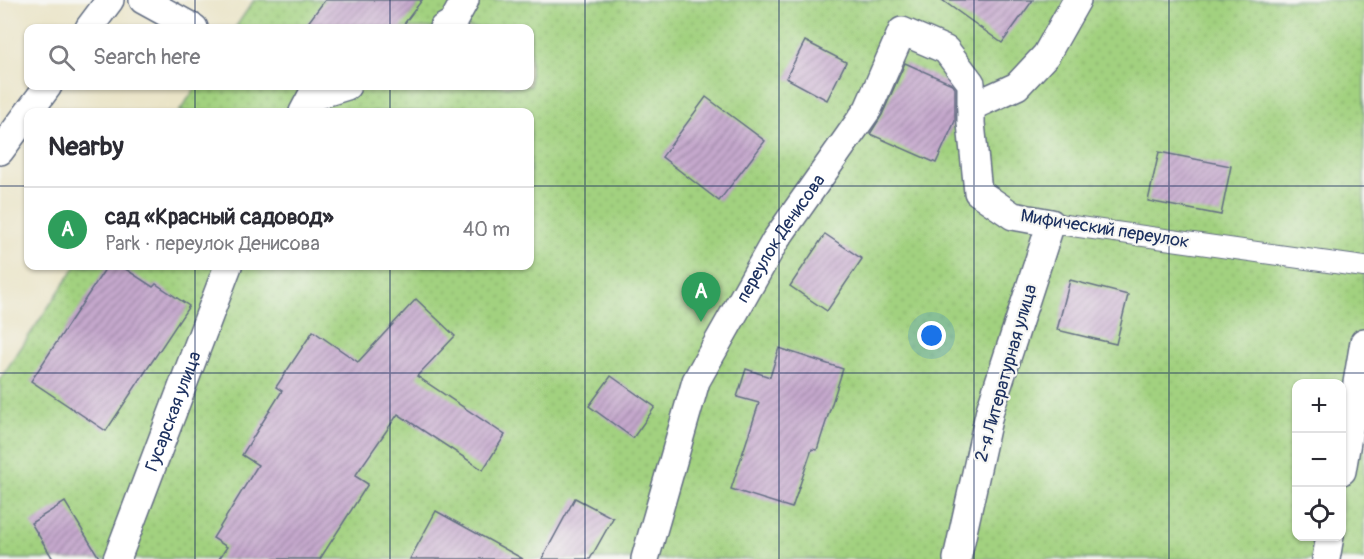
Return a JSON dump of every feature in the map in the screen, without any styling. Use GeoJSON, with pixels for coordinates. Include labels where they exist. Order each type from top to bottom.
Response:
{"type":"FeatureCollection","features":[{"type":"Feature","properties":{"kind":"street"},"geometry":{"type":"LineString","coordinates":[[92,24],[110,0]]}},
{"type":"Feature","properties":{"kind":"street"},"geometry":{"type":"LineString","coordinates":[[143,0],[187,24]]}},
{"type":"Feature","properties":{"kind":"street"},"geometry":{"type":"LineString","coordinates":[[450,24],[465,0]]}},
{"type":"Feature","properties":{"kind":"street"},"geometry":{"type":"LineString","coordinates":[[971,107],[1017,86],[1046,55],[1077,0]]}},
{"type":"Feature","properties":{"kind":"street","name":"Мифический переулок"},"geometry":{"type":"LineString","coordinates":[[902,31],[946,50],[971,83],[978,192],[1013,216],[1364,267]]}},
{"type":"Feature","properties":{"kind":"street","name":"переулок Денисова"},"geometry":{"type":"LineString","coordinates":[[645,559],[696,381],[775,241],[868,109],[902,31]]}},
{"type":"Feature","properties":{"kind":"street"},"geometry":{"type":"LineString","coordinates":[[32,108],[45,90]]}},
{"type":"Feature","properties":{"kind":"street"},"geometry":{"type":"LineString","coordinates":[[302,98],[332,90]]}},
{"type":"Feature","properties":{"kind":"street"},"geometry":{"type":"LineString","coordinates":[[0,151],[24,118]]}},
{"type":"Feature","properties":{"kind":"street","name":"2-я Литературная улица"},"geometry":{"type":"LineString","coordinates":[[957,559],[990,411],[1051,223]]}},
{"type":"Feature","properties":{"kind":"street","name":"Гусарская улица"},"geometry":{"type":"LineString","coordinates":[[117,559],[226,270]]}},
{"type":"Feature","properties":{"kind":"street"},"geometry":{"type":"LineString","coordinates":[[1346,443],[1364,342]]}},
{"type":"Feature","properties":{"kind":"street"},"geometry":{"type":"LineString","coordinates":[[1326,559],[1329,541]]}},
{"type":"Feature","properties":{"kind":"green space"},"geometry":{"type":"Polygon","coordinates":[[[254,0],[1364,0],[1364,559],[0,559],[0,379],[73,270],[534,270],[534,108],[182,108],[194,90],[534,90],[534,24],[238,24],[254,0]]]}},
{"type":"Feature","properties":{"kind":"building"},"geometry":{"type":"Polygon","coordinates":[[[325,0],[422,0],[404,24],[307,24],[325,0]]]}},
{"type":"Feature","properties":{"kind":"building"},"geometry":{"type":"Polygon","coordinates":[[[942,0],[1033,0],[1002,43],[942,0]]]}},
{"type":"Feature","properties":{"kind":"building"},"geometry":{"type":"Polygon","coordinates":[[[805,41],[846,62],[827,100],[786,78],[805,41]]]}},
{"type":"Feature","properties":{"kind":"building"},"geometry":{"type":"Polygon","coordinates":[[[905,63],[952,84],[955,88],[955,121],[936,163],[870,134],[882,115],[905,63]]]}},
{"type":"Feature","properties":{"kind":"building"},"geometry":{"type":"Polygon","coordinates":[[[706,97],[765,141],[719,201],[662,157],[706,97]]]}},
{"type":"Feature","properties":{"kind":"building"},"geometry":{"type":"Polygon","coordinates":[[[1159,152],[1231,166],[1221,215],[1148,201],[1159,152]]]}},
{"type":"Feature","properties":{"kind":"building"},"geometry":{"type":"Polygon","coordinates":[[[825,234],[862,259],[827,311],[790,286],[825,234]]]}},
{"type":"Feature","properties":{"kind":"building"},"geometry":{"type":"Polygon","coordinates":[[[104,270],[127,270],[153,287],[156,284],[189,306],[106,431],[31,381],[104,270]]]}},
{"type":"Feature","properties":{"kind":"building"},"geometry":{"type":"Polygon","coordinates":[[[1070,280],[1128,295],[1116,344],[1057,330],[1070,280]]]}},
{"type":"Feature","properties":{"kind":"building"},"geometry":{"type":"Polygon","coordinates":[[[416,299],[455,336],[417,376],[505,435],[483,470],[398,414],[355,476],[368,484],[320,559],[219,559],[227,547],[213,538],[258,465],[242,455],[282,391],[276,387],[313,331],[358,362],[416,299]]]}},
{"type":"Feature","properties":{"kind":"building"},"geometry":{"type":"Polygon","coordinates":[[[779,348],[843,369],[817,450],[812,449],[792,508],[731,489],[759,403],[737,397],[746,369],[770,377],[779,348]]]}},
{"type":"Feature","properties":{"kind":"building"},"geometry":{"type":"Polygon","coordinates":[[[611,376],[655,407],[633,438],[589,406],[611,376]]]}},
{"type":"Feature","properties":{"kind":"building"},"geometry":{"type":"Polygon","coordinates":[[[575,498],[613,518],[590,559],[542,559],[575,498]]]}},
{"type":"Feature","properties":{"kind":"building"},"geometry":{"type":"Polygon","coordinates":[[[65,502],[100,559],[53,559],[31,523],[65,502]]]}},
{"type":"Feature","properties":{"kind":"building"},"geometry":{"type":"Polygon","coordinates":[[[436,511],[523,559],[410,559],[436,511]]]}},
{"type":"Feature","properties":{"kind":"place","name":"сад «Красный садовод»"},"geometry":{"type":"Point","coordinates":[701,322]}}]}
